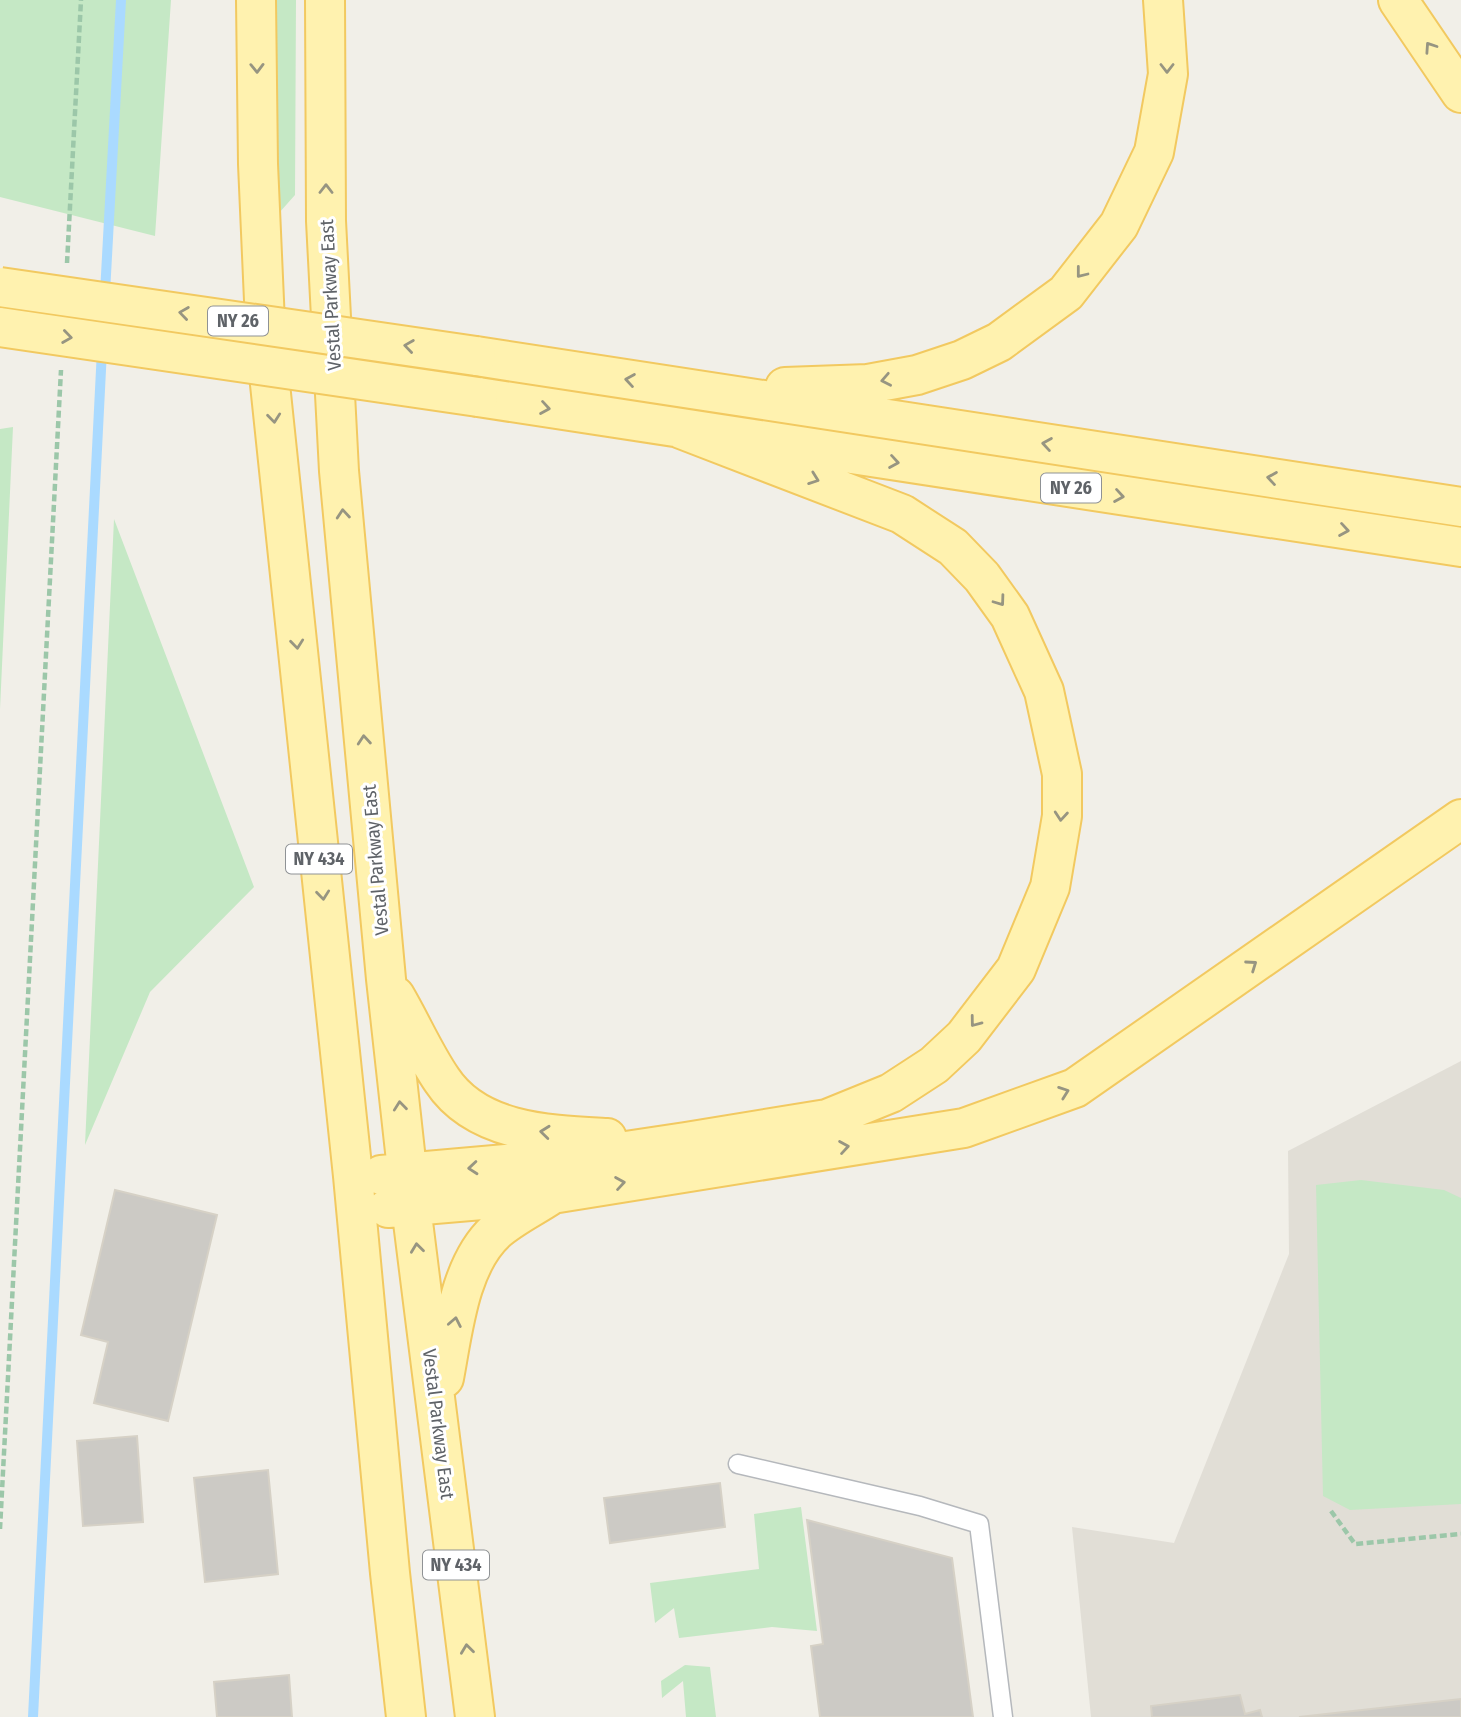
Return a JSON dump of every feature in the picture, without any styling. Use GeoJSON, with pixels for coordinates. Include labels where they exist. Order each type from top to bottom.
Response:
{"type":"FeatureCollection","features":[{"type":"Feature","properties":{"kind":"main road","name":"NY 434"},"geometry":{"type":"LineString","coordinates":[[256,0],[258,164],[266,346],[406,1717]]}},
{"type":"Feature","properties":{"kind":"main road","name":"Vestal Parkway East"},"geometry":{"type":"LineString","coordinates":[[325,0],[326,221],[339,471],[386,979],[475,1717]]}},
{"type":"Feature","properties":{"kind":"main road"},"geometry":{"type":"LineString","coordinates":[[698,391],[868,384],[917,375],[962,360],[999,342],[1066,293],[1119,225],[1154,152],[1168,74],[1163,0]]}},
{"type":"Feature","properties":{"kind":"main road"},"geometry":{"type":"LineString","coordinates":[[1398,0],[1461,93]]}},
{"type":"Feature","properties":{"kind":"main road","name":"NY 26"},"geometry":{"type":"LineString","coordinates":[[0,287],[476,356],[1461,507]]}},
{"type":"Feature","properties":{"kind":"main road","name":"NY 26"},"geometry":{"type":"LineString","coordinates":[[0,327],[1461,547]]}},
{"type":"Feature","properties":{"kind":"main road"},"geometry":{"type":"LineString","coordinates":[[410,1190],[586,1157],[827,1119],[891,1093],[934,1065],[964,1037],[1016,969],[1050,887],[1062,816],[1062,774],[1044,691],[1010,616],[982,577],[953,547],[902,514],[681,429]]}},
{"type":"Feature","properties":{"kind":"main road"},"geometry":{"type":"LineString","coordinates":[[354,1194],[410,1190],[552,1194],[964,1128],[1074,1088],[1461,819]]}},
{"type":"Feature","properties":{"kind":"main road"},"geometry":{"type":"LineString","coordinates":[[386,979],[443,1082],[467,1107],[508,1128],[596,1138],[686,1142]]}},
{"type":"Feature","properties":{"kind":"main road"},"geometry":{"type":"LineString","coordinates":[[437,1413],[461,1291],[481,1250],[496,1231],[552,1194]]}},
{"type":"Feature","properties":{"kind":"lane"},"geometry":{"type":"LineString","coordinates":[[738,1464],[920,1506],[979,1524],[1003,1717]]}},
{"type":"Feature","properties":{"kind":"path"},"geometry":{"type":"LineString","coordinates":[[67,264],[81,0]]}},
{"type":"Feature","properties":{"kind":"path"},"geometry":{"type":"LineString","coordinates":[[0,1529],[62,362]]}},
{"type":"Feature","properties":{"kind":"path"},"geometry":{"type":"LineString","coordinates":[[1331,1511],[1355,1544],[1461,1534]]}},
{"type":"Feature","properties":{"kind":"shaded area"},"geometry":{"type":"Polygon","coordinates":[[[1461,1061],[1461,1717],[1091,1717],[1072,1527],[1174,1543],[1289,1254],[1288,1151],[1461,1061]]]}},
{"type":"Feature","properties":{"kind":"green space"},"geometry":{"type":"Polygon","coordinates":[[[0,0],[171,0],[155,236],[0,197],[0,0]]]}},
{"type":"Feature","properties":{"kind":"green space"},"geometry":{"type":"Polygon","coordinates":[[[277,0],[296,0],[295,195],[279,213],[275,68],[277,0]]]}},
{"type":"Feature","properties":{"kind":"green space"},"geometry":{"type":"Polygon","coordinates":[[[13,427],[0,709],[0,429],[13,427]]]}},
{"type":"Feature","properties":{"kind":"green space"},"geometry":{"type":"Polygon","coordinates":[[[114,519],[254,887],[150,992],[85,1145],[114,519]]]}},
{"type":"Feature","properties":{"kind":"green space"},"geometry":{"type":"Polygon","coordinates":[[[1361,1180],[1444,1190],[1461,1198],[1461,1504],[1350,1510],[1323,1496],[1316,1185],[1361,1180]]]}},
{"type":"Feature","properties":{"kind":"green space"},"geometry":{"type":"Polygon","coordinates":[[[801,1507],[817,1631],[772,1627],[679,1638],[674,1608],[655,1623],[650,1583],[759,1569],[754,1514],[801,1507]]]}},
{"type":"Feature","properties":{"kind":"green space"},"geometry":{"type":"Polygon","coordinates":[[[685,1665],[710,1667],[716,1717],[686,1717],[683,1681],[662,1698],[661,1681],[685,1665]]]}},
{"type":"Feature","properties":{"kind":"building"},"geometry":{"type":"Polygon","coordinates":[[[115,1190],[217,1215],[168,1421],[94,1403],[108,1342],[81,1335],[115,1190]]]}},
{"type":"Feature","properties":{"kind":"building"},"geometry":{"type":"Polygon","coordinates":[[[137,1436],[143,1522],[83,1526],[77,1441],[137,1436]]]}},
{"type":"Feature","properties":{"kind":"building"},"geometry":{"type":"Polygon","coordinates":[[[268,1470],[278,1574],[205,1582],[194,1478],[268,1470]]]}},
{"type":"Feature","properties":{"kind":"building"},"geometry":{"type":"Polygon","coordinates":[[[720,1483],[725,1527],[610,1543],[604,1498],[720,1483]]]}},
{"type":"Feature","properties":{"kind":"building"},"geometry":{"type":"Polygon","coordinates":[[[807,1520],[952,1558],[973,1717],[820,1717],[811,1646],[823,1644],[807,1520]]]}},
{"type":"Feature","properties":{"kind":"building"},"geometry":{"type":"Polygon","coordinates":[[[289,1675],[292,1717],[217,1717],[214,1682],[289,1675]]]}},
{"type":"Feature","properties":{"kind":"building"},"geometry":{"type":"Polygon","coordinates":[[[1240,1695],[1245,1714],[1260,1710],[1262,1717],[1152,1717],[1151,1706],[1240,1695]]]}},
{"type":"Feature","properties":{"kind":"building"},"geometry":{"type":"Polygon","coordinates":[[[1461,1699],[1461,1717],[1299,1717],[1461,1699]]]}},
{"type":"Feature","properties":{"kind":"waterway"},"geometry":{"type":"LineString","coordinates":[[105,293],[121,0]]}},
{"type":"Feature","properties":{"kind":"waterway"},"geometry":{"type":"LineString","coordinates":[[33,1717],[102,350]]}}]}
